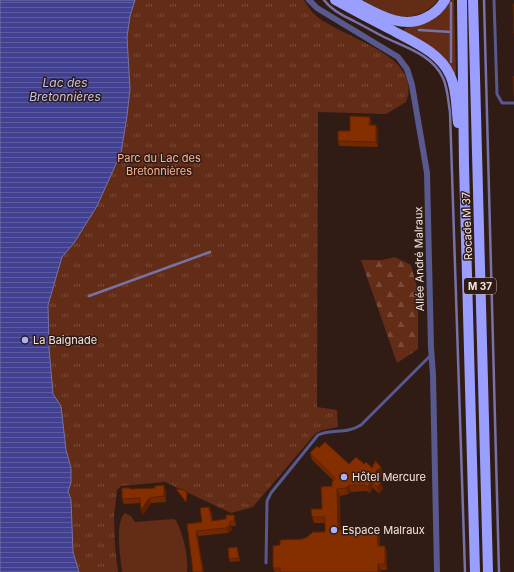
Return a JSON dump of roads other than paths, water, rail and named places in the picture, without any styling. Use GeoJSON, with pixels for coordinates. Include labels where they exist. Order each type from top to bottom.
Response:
{"type":"FeatureCollection","features":[{"type":"Feature","properties":{"kind":"highway","name":"M 37"},"geometry":{"type":"LineString","coordinates":[[335,0],[427,50],[445,66],[453,83],[455,93],[458,130],[464,165]]}},
{"type":"Feature","properties":{"kind":"highway"},"geometry":{"type":"LineString","coordinates":[[351,0],[388,19],[415,22],[436,11],[445,0]]}},
{"type":"Feature","properties":{"kind":"highway","name":"Rocade M 37"},"geometry":{"type":"LineString","coordinates":[[462,0],[464,165],[475,572]]}},
{"type":"Feature","properties":{"kind":"highway","name":"Rocade M 37"},"geometry":{"type":"LineString","coordinates":[[473,0],[488,572]]}},
{"type":"Feature","properties":{"kind":"street","name":"Allée André Malraux"},"geometry":{"type":"LineString","coordinates":[[309,0],[324,12],[391,52],[403,63],[410,77],[428,182],[437,572]]}},
{"type":"Feature","properties":{"kind":"lane"},"geometry":{"type":"LineString","coordinates":[[494,0],[497,94],[502,103],[514,103]]}},
{"type":"Feature","properties":{"kind":"lane"},"geometry":{"type":"LineString","coordinates":[[266,563],[267,500],[271,493],[318,435],[324,432],[353,430],[361,425],[431,355]]}},
{"type":"Feature","properties":{"kind":"water","name":"Lac des Bretonnières"},"geometry":{"type":"Polygon","coordinates":[[[0,0],[135,0],[130,16],[127,37],[130,89],[121,153],[97,206],[74,243],[62,257],[48,305],[49,348],[53,394],[61,406],[66,450],[71,468],[71,483],[68,491],[71,500],[73,552],[79,572],[0,572],[0,0]]]}},
{"type":"Feature","properties":{"kind":"waterway"},"geometry":{"type":"LineString","coordinates":[[324,0],[330,7],[342,15],[409,48],[433,63],[443,78],[446,86],[450,112],[465,572]]}},
{"type":"Feature","properties":{"kind":"waterway"},"geometry":{"type":"LineString","coordinates":[[484,0],[499,572]]}},
{"type":"Feature","properties":{"kind":"waterway"},"geometry":{"type":"LineString","coordinates":[[451,3],[451,32]]}},
{"type":"Feature","properties":{"kind":"waterway"},"geometry":{"type":"LineString","coordinates":[[419,30],[451,32],[451,62]]}},
{"type":"Feature","properties":{"kind":"waterway"},"geometry":{"type":"LineString","coordinates":[[89,296],[210,252]]}},
{"type":"Feature","properties":{"kind":"place","name":"La Baignade"},"geometry":{"type":"Point","coordinates":[25,340]}},
{"type":"Feature","properties":{"kind":"place","name":"Hôtel Mercure"},"geometry":{"type":"Point","coordinates":[344,477]}},
{"type":"Feature","properties":{"kind":"place","name":"Espace Malraux"},"geometry":{"type":"Point","coordinates":[334,530]}},
{"type":"Feature","properties":{"kind":"park label","name":"Parc du Lac des Bretonnières"},"geometry":{"type":"Point","coordinates":[159,164]}}]}
